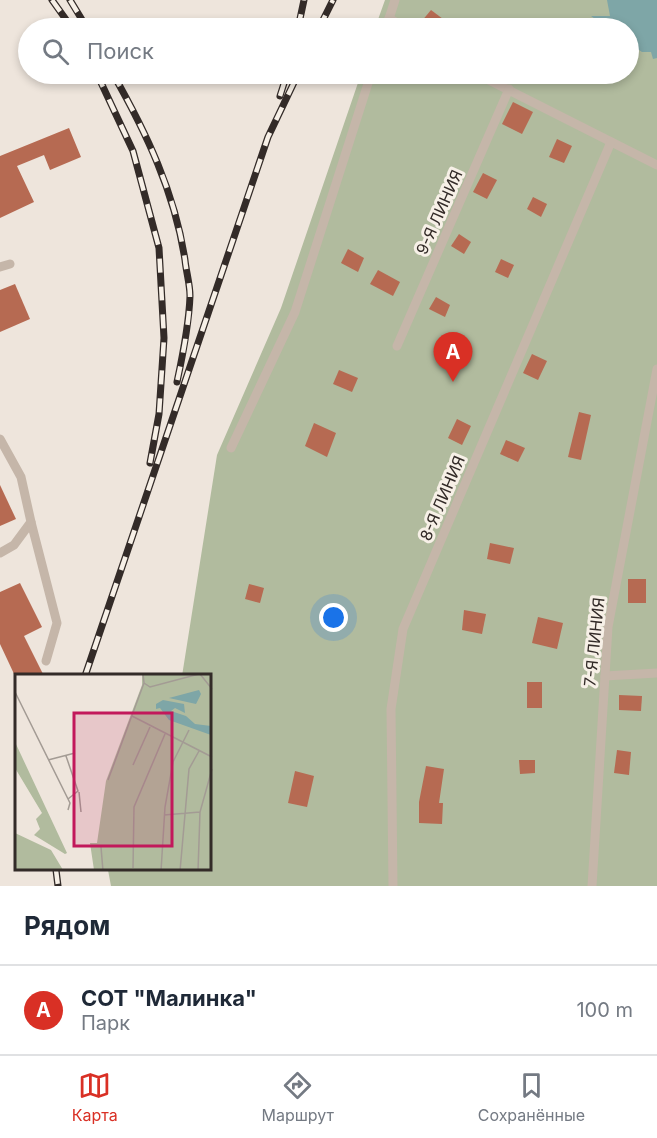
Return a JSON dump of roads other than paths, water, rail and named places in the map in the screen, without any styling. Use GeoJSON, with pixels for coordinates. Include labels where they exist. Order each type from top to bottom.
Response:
{"type":"FeatureCollection","features":[{"type":"Feature","properties":{"kind":"lane"},"geometry":{"type":"LineString","coordinates":[[389,18],[395,0]]}},
{"type":"Feature","properties":{"kind":"lane"},"geometry":{"type":"LineString","coordinates":[[231,448],[295,312],[368,84]]}},
{"type":"Feature","properties":{"kind":"lane"},"geometry":{"type":"LineString","coordinates":[[497,84],[657,165]]}},
{"type":"Feature","properties":{"kind":"lane","name":"9-Я ЛИНИЯ"},"geometry":{"type":"LineString","coordinates":[[397,346],[509,90]]}},
{"type":"Feature","properties":{"kind":"lane","name":"8-Я ЛИНИЯ"},"geometry":{"type":"LineString","coordinates":[[393,886],[391,709],[403,629],[611,142]]}},
{"type":"Feature","properties":{"kind":"lane","name":"7-Я ЛИНИЯ"},"geometry":{"type":"LineString","coordinates":[[592,886],[608,627],[657,369]]}},
{"type":"Feature","properties":{"kind":"lane"},"geometry":{"type":"LineString","coordinates":[[0,439],[21,477],[57,623],[46,661]]}},
{"type":"Feature","properties":{"kind":"lane"},"geometry":{"type":"LineString","coordinates":[[0,553],[14,545],[31,522]]}},
{"type":"Feature","properties":{"kind":"lane"},"geometry":{"type":"LineString","coordinates":[[605,676],[657,673]]}},
{"type":"Feature","properties":{"kind":"water"},"geometry":{"type":"Polygon","coordinates":[[[607,0],[657,0],[657,58],[653,59],[651,52],[639,50],[639,18],[594,18],[591,16],[610,16],[607,0]]]}},
{"type":"Feature","properties":{"kind":"railway"},"geometry":{"type":"LineString","coordinates":[[52,0],[65,18]]}},
{"type":"Feature","properties":{"kind":"railway"},"geometry":{"type":"LineString","coordinates":[[70,0],[81,18]]}},
{"type":"Feature","properties":{"kind":"railway"},"geometry":{"type":"LineString","coordinates":[[300,18],[304,0]]}},
{"type":"Feature","properties":{"kind":"railway"},"geometry":{"type":"LineString","coordinates":[[324,18],[333,0]]}},
{"type":"Feature","properties":{"kind":"railway"},"geometry":{"type":"LineString","coordinates":[[102,84],[133,151],[159,248],[164,338],[159,414],[150,463]]}},
{"type":"Feature","properties":{"kind":"railway"},"geometry":{"type":"LineString","coordinates":[[118,84],[158,164],[180,235],[190,296],[187,328],[177,382]]}},
{"type":"Feature","properties":{"kind":"railway"},"geometry":{"type":"LineString","coordinates":[[280,96],[284,84]]}},
{"type":"Feature","properties":{"kind":"railway"},"geometry":{"type":"LineString","coordinates":[[86,674],[268,137],[293,84]]}},
{"type":"Feature","properties":{"kind":"railway"},"geometry":{"type":"LineString","coordinates":[[56,871],[58,886]]}},
{"type":"Feature","properties":{"kind":"place","name":"СОТ \"Малинка\""},"geometry":{"type":"Point","coordinates":[453,382]}}]}
